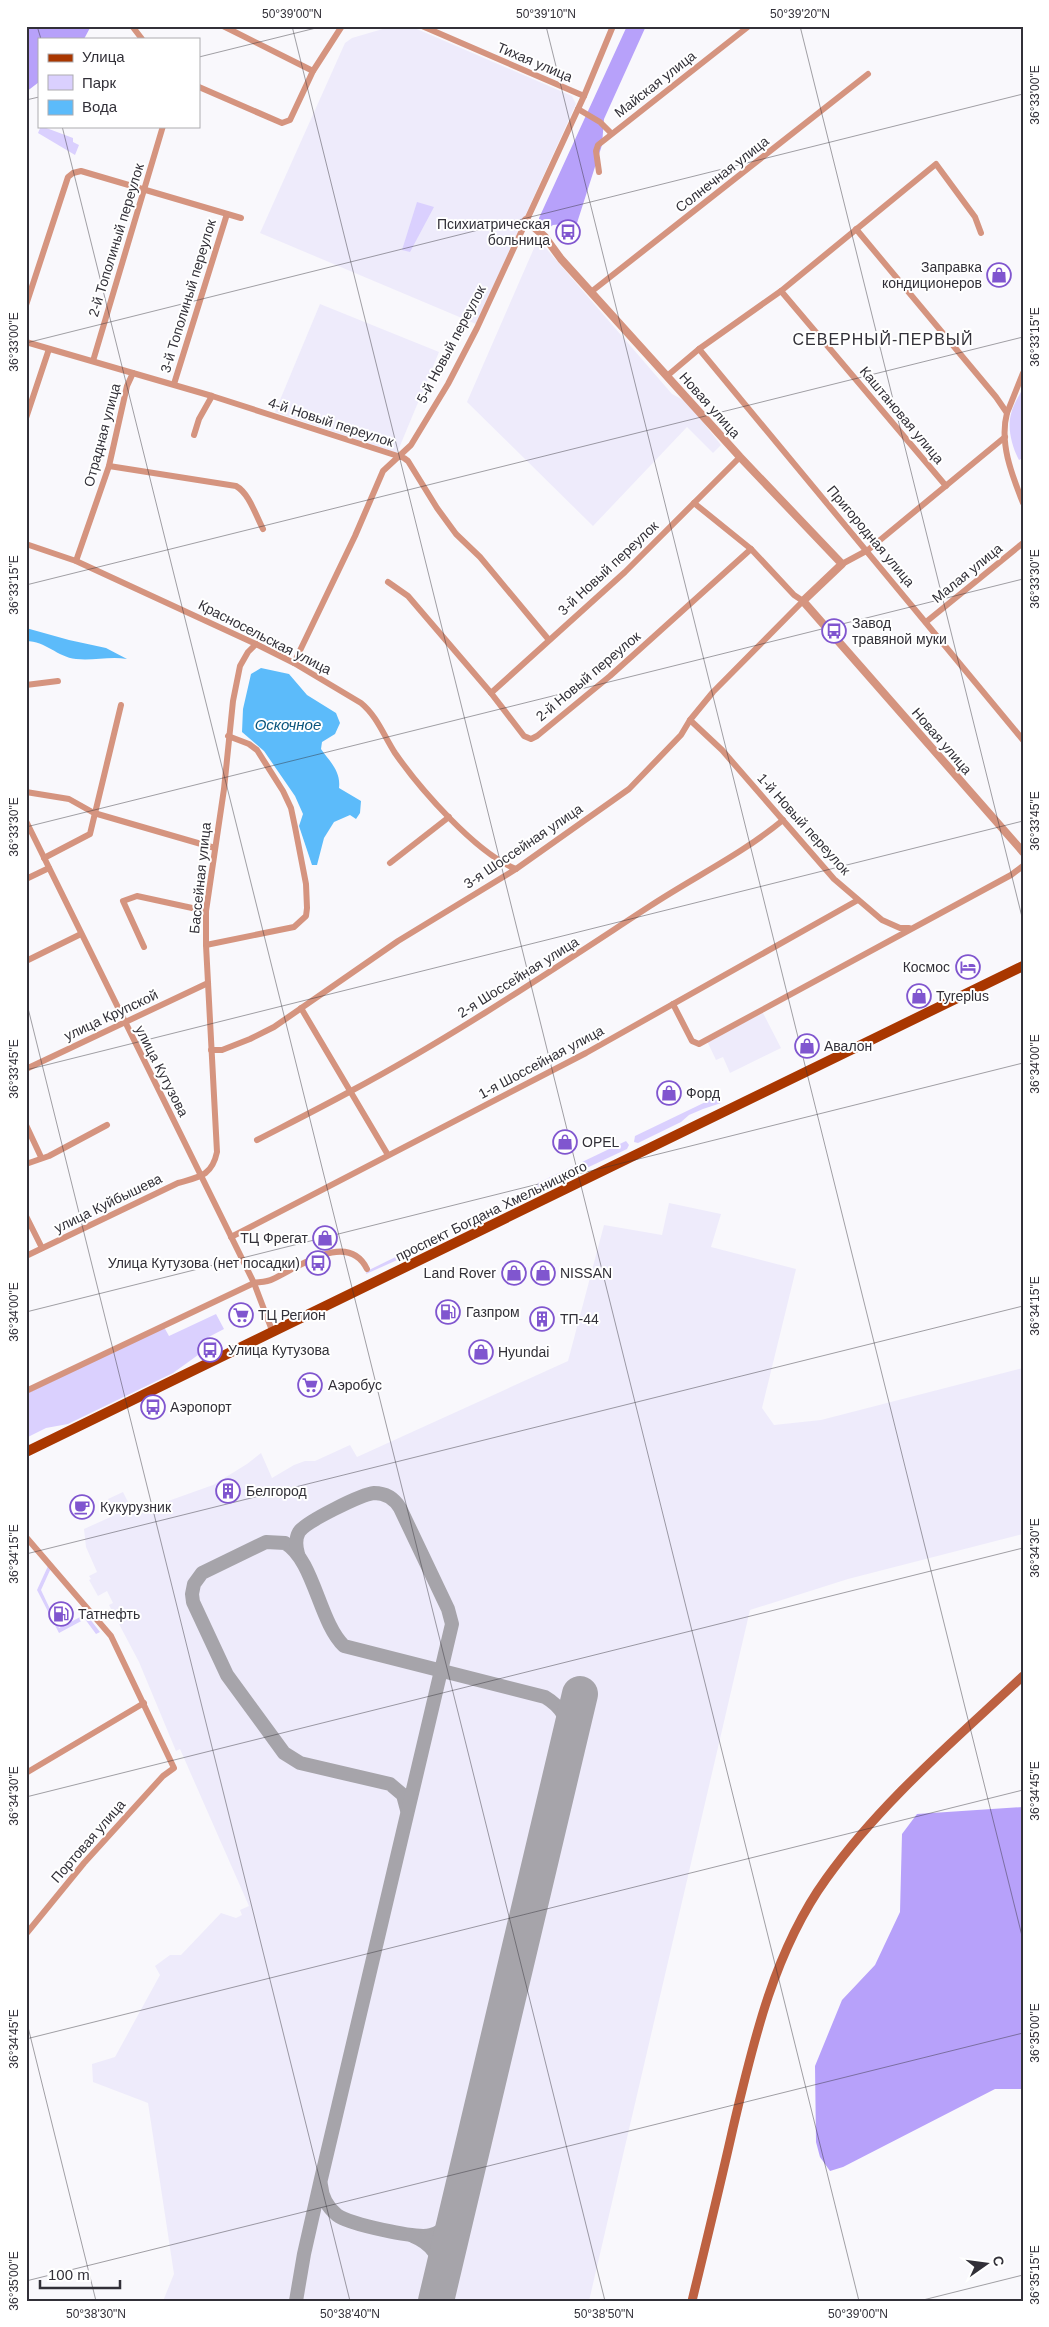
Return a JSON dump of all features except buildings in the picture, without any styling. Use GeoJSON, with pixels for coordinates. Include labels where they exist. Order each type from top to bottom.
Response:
{"type":"FeatureCollection","features":[{"type":"Feature","properties":{"kind":"main road","name":"проспект Богдана Хмельницкого"},"geometry":{"type":"LineString","coordinates":[[26,1452],[1022,967]]}},
{"type":"Feature","properties":{"kind":"main road"},"geometry":{"type":"LineString","coordinates":[[692,2301],[751,2052],[772,1986],[795,1932],[825,1880],[858,1838],[894,1799],[1023,1676]]}},
{"type":"Feature","properties":{"kind":"street"},"geometry":{"type":"LineString","coordinates":[[132,26],[141,38]]}},
{"type":"Feature","properties":{"kind":"street"},"geometry":{"type":"LineString","coordinates":[[223,26],[313,71]]}},
{"type":"Feature","properties":{"kind":"street"},"geometry":{"type":"LineString","coordinates":[[200,87],[282,123],[290,120],[313,71],[342,26]]}},
{"type":"Feature","properties":{"kind":"street","name":"Тихая улица"},"geometry":{"type":"LineString","coordinates":[[422,26],[584,96]]}},
{"type":"Feature","properties":{"kind":"street"},"geometry":{"type":"LineString","coordinates":[[605,26],[613,28]]}},
{"type":"Feature","properties":{"kind":"street","name":"Майская улица"},"geometry":{"type":"LineString","coordinates":[[599,172],[596,151],[598,146],[611,133],[749,26]]}},
{"type":"Feature","properties":{"kind":"street","name":"5-й Новый переулок"},"geometry":{"type":"LineString","coordinates":[[294,663],[355,536],[383,471],[410,444],[448,384],[578,109],[613,28]]}},
{"type":"Feature","properties":{"kind":"street","name":"Солнечная улица"},"geometry":{"type":"LineString","coordinates":[[591,292],[868,74]]}},
{"type":"Feature","properties":{"kind":"street"},"geometry":{"type":"LineString","coordinates":[[578,109],[600,122],[611,133]]}},
{"type":"Feature","properties":{"kind":"street","name":"2-й Тополиный переулок"},"geometry":{"type":"LineString","coordinates":[[93,361],[162,128]]}},
{"type":"Feature","properties":{"kind":"street"},"geometry":{"type":"LineString","coordinates":[[667,376],[699,349],[781,290],[936,164],[975,217],[981,233]]}},
{"type":"Feature","properties":{"kind":"street"},"geometry":{"type":"LineString","coordinates":[[26,305],[70,174],[81,171],[241,218]]}},
{"type":"Feature","properties":{"kind":"street","name":"3-й Тополиный переулок"},"geometry":{"type":"LineString","coordinates":[[174,384],[227,214]]}},
{"type":"Feature","properties":{"kind":"street","name":"Новая улица"},"geometry":{"type":"LineString","coordinates":[[526,220],[545,238],[561,259],[740,457],[842,564]]}},
{"type":"Feature","properties":{"kind":"street"},"geometry":{"type":"LineString","coordinates":[[856,229],[996,397],[1007,413]]}},
{"type":"Feature","properties":{"kind":"street","name":"Каштановая улица"},"geometry":{"type":"LineString","coordinates":[[781,290],[946,486]]}},
{"type":"Feature","properties":{"kind":"street","name":"4-й Новый переулок"},"geometry":{"type":"LineString","coordinates":[[26,342],[174,384],[397,456],[408,462],[456,534],[480,557],[549,640]]}},
{"type":"Feature","properties":{"kind":"street"},"geometry":{"type":"LineString","coordinates":[[26,418],[49,349]]}},
{"type":"Feature","properties":{"kind":"street","name":"Пригородная улица"},"geometry":{"type":"LineString","coordinates":[[699,349],[868,550],[1023,740]]}},
{"type":"Feature","properties":{"kind":"street","name":"Отрадная улица"},"geometry":{"type":"LineString","coordinates":[[76,561],[109,466],[128,386],[133,373]]}},
{"type":"Feature","properties":{"kind":"street"},"geometry":{"type":"LineString","coordinates":[[1023,373],[1004,423],[1011,472],[1023,503]]}},
{"type":"Feature","properties":{"kind":"street"},"geometry":{"type":"LineString","coordinates":[[194,434],[199,419],[212,396]]}},
{"type":"Feature","properties":{"kind":"street"},"geometry":{"type":"LineString","coordinates":[[802,601],[842,564],[868,550],[1005,438]]}},
{"type":"Feature","properties":{"kind":"street","name":"3-й Новый переулок"},"geometry":{"type":"LineString","coordinates":[[491,693],[542,649],[549,640],[625,572],[740,457]]}},
{"type":"Feature","properties":{"kind":"street"},"geometry":{"type":"LineString","coordinates":[[109,466],[236,486],[245,495],[263,529]]}},
{"type":"Feature","properties":{"kind":"street","name":"Новая улица"},"geometry":{"type":"LineString","coordinates":[[694,503],[751,549],[794,595],[802,601],[1023,852]]}},
{"type":"Feature","properties":{"kind":"street","name":"Малая улица"},"geometry":{"type":"LineString","coordinates":[[926,622],[1023,543]]}},
{"type":"Feature","properties":{"kind":"street","name":"Красносельская улица"},"geometry":{"type":"LineString","coordinates":[[26,544],[76,561],[256,644],[294,663],[370,710],[403,764],[450,817],[505,864],[516,869]]}},
{"type":"Feature","properties":{"kind":"street","name":"2-й Новый переулок"},"geometry":{"type":"LineString","coordinates":[[388,582],[408,596],[491,693],[524,736],[534,738],[616,670],[751,549]]}},
{"type":"Feature","properties":{"kind":"street","name":"3-я Шоссейная улица"},"geometry":{"type":"LineString","coordinates":[[211,1050],[222,1050],[274,1027],[398,941],[516,869],[629,789],[681,735],[690,720],[713,692],[802,601]]}},
{"type":"Feature","properties":{"kind":"street","name":"Бассейная улица"},"geometry":{"type":"LineString","coordinates":[[201,1176],[214,1164],[216,1152],[206,911],[224,789],[228,736],[240,666],[248,652],[256,644]]}},
{"type":"Feature","properties":{"kind":"street"},"geometry":{"type":"LineString","coordinates":[[26,685],[58,681]]}},
{"type":"Feature","properties":{"kind":"street"},"geometry":{"type":"LineString","coordinates":[[44,858],[90,834],[121,705]]}},
{"type":"Feature","properties":{"kind":"street","name":"1-й Новый переулок"},"geometry":{"type":"LineString","coordinates":[[690,720],[722,750],[834,879],[886,923],[900,928],[911,928]]}},
{"type":"Feature","properties":{"kind":"street"},"geometry":{"type":"LineString","coordinates":[[206,945],[294,927],[306,916],[307,908],[306,884],[291,808],[283,791],[257,750],[249,744],[228,736]]}},
{"type":"Feature","properties":{"kind":"street"},"geometry":{"type":"LineString","coordinates":[[26,792],[69,799],[94,813],[215,848]]}},
{"type":"Feature","properties":{"kind":"street"},"geometry":{"type":"LineString","coordinates":[[390,863],[450,817]]}},
{"type":"Feature","properties":{"kind":"street","name":"2-я Шоссейная улица"},"geometry":{"type":"LineString","coordinates":[[257,1140],[352,1091],[539,979],[683,885],[749,846],[783,820]]}},
{"type":"Feature","properties":{"kind":"street","name":"улица Кутузова"},"geometry":{"type":"LineString","coordinates":[[26,821],[254,1283],[273,1333]]}},
{"type":"Feature","properties":{"kind":"street"},"geometry":{"type":"LineString","coordinates":[[673,1004],[692,1041],[699,1044],[1023,866]]}},
{"type":"Feature","properties":{"kind":"street"},"geometry":{"type":"LineString","coordinates":[[26,879],[49,868]]}},
{"type":"Feature","properties":{"kind":"street"},"geometry":{"type":"LineString","coordinates":[[144,947],[123,901],[137,896],[206,911]]}},
{"type":"Feature","properties":{"kind":"street","name":"1-я Шоссейная улица"},"geometry":{"type":"LineString","coordinates":[[231,1237],[536,1079],[858,900]]}},
{"type":"Feature","properties":{"kind":"street"},"geometry":{"type":"LineString","coordinates":[[26,961],[81,934]]}},
{"type":"Feature","properties":{"kind":"street","name":"улица Крупской"},"geometry":{"type":"LineString","coordinates":[[26,1069],[208,983]]}},
{"type":"Feature","properties":{"kind":"street"},"geometry":{"type":"LineString","coordinates":[[301,1008],[352,1091],[388,1155]]}},
{"type":"Feature","properties":{"kind":"street"},"geometry":{"type":"LineString","coordinates":[[26,1125],[41,1157]]}},
{"type":"Feature","properties":{"kind":"street"},"geometry":{"type":"LineString","coordinates":[[26,1164],[41,1157],[49,1156],[107,1125]]}},
{"type":"Feature","properties":{"kind":"street","name":"улица Куйбышева"},"geometry":{"type":"LineString","coordinates":[[26,1256],[178,1184],[201,1176]]}},
{"type":"Feature","properties":{"kind":"street"},"geometry":{"type":"LineString","coordinates":[[26,1216],[42,1248]]}},
{"type":"Feature","properties":{"kind":"street"},"geometry":{"type":"LineString","coordinates":[[26,1391],[254,1283],[270,1280],[315,1258],[337,1251],[357,1256],[364,1261],[367,1269]]}},
{"type":"Feature","properties":{"kind":"street"},"geometry":{"type":"LineString","coordinates":[[26,1537],[111,1636],[144,1703],[26,1773]]}},
{"type":"Feature","properties":{"kind":"street","name":"Портовая улица"},"geometry":{"type":"LineString","coordinates":[[26,1934],[84,1863],[163,1776],[174,1768],[144,1703]]}},
{"type":"Feature","properties":{"kind":"shaded area"},"geometry":{"type":"Polygon","coordinates":[[[26,26],[91,26],[85,38],[38,38],[38,83],[26,92],[26,26]]]}},
{"type":"Feature","properties":{"kind":"shaded area"},"geometry":{"type":"Polygon","coordinates":[[[393,26],[410,26],[572,96],[576,104],[476,324],[260,233],[345,43],[352,38],[393,26]]]}},
{"type":"Feature","properties":{"kind":"shaded area"},"geometry":{"type":"Polygon","coordinates":[[[627,26],[646,26],[604,119],[602,145],[577,223],[567,228],[563,224],[553,225],[546,230],[539,226],[539,218],[627,26]]]}},
{"type":"Feature","properties":{"kind":"shaded area"},"geometry":{"type":"Polygon","coordinates":[[[538,239],[672,394],[687,402],[721,445],[713,453],[687,427],[593,526],[467,402],[538,239]]]}},
{"type":"Feature","properties":{"kind":"shaded area"},"geometry":{"type":"Polygon","coordinates":[[[320,304],[439,352],[397,453],[275,412],[320,304]]]}},
{"type":"Feature","properties":{"kind":"shaded area"},"geometry":{"type":"Polygon","coordinates":[[[763,1013],[781,1048],[730,1073],[723,1057],[716,1060],[707,1041],[763,1013]]]}},
{"type":"Feature","properties":{"kind":"shaded area","name":"Белгород"},"geometry":{"type":"Polygon","coordinates":[[[669,1203],[721,1214],[711,1247],[796,1269],[762,1408],[774,1425],[821,1420],[1023,1368],[1023,1534],[848,1579],[750,1610],[589,2301],[163,2301],[174,2274],[148,2103],[93,2082],[92,2064],[115,2057],[160,1975],[155,1966],[170,1955],[181,1955],[221,1913],[236,1918],[242,1915],[240,1910],[249,1906],[180,1749],[176,1751],[139,1662],[109,1605],[113,1603],[107,1591],[98,1596],[89,1580],[91,1579],[89,1576],[97,1572],[86,1547],[84,1529],[115,1515],[108,1499],[123,1492],[134,1514],[146,1510],[157,1511],[157,1505],[213,1485],[261,1453],[272,1478],[294,1465],[305,1461],[315,1461],[350,1445],[357,1457],[568,1361],[604,1225],[662,1235],[669,1203]]]}},
{"type":"Feature","properties":{"kind":"shaded area"},"geometry":{"type":"Polygon","coordinates":[[[1023,1807],[1023,2089],[995,2089],[843,2167],[830,2171],[820,2157],[816,2142],[815,2066],[842,2000],[875,1965],[900,1912],[902,1834],[917,1814],[1023,1807]]]}},
{"type":"Feature","properties":{"kind":"green space"},"geometry":{"type":"Polygon","coordinates":[[[40,128],[46,128],[73,138],[73,142],[79,145],[75,155],[38,133],[40,128]]]}},
{"type":"Feature","properties":{"kind":"green space"},"geometry":{"type":"Polygon","coordinates":[[[417,202],[434,207],[410,252],[402,250],[417,202]]]}},
{"type":"Feature","properties":{"kind":"green space"},"geometry":{"type":"Polygon","coordinates":[[[1023,388],[1023,458],[1019,460],[1012,443],[1010,419],[1023,388]]]}},
{"type":"Feature","properties":{"kind":"green space"},"geometry":{"type":"Polygon","coordinates":[[[718,1096],[722,1097],[721,1103],[689,1115],[681,1122],[638,1143],[634,1142],[635,1136],[718,1096]]]}},
{"type":"Feature","properties":{"kind":"green space"},"geometry":{"type":"Polygon","coordinates":[[[626,1141],[629,1145],[627,1149],[542,1189],[537,1189],[538,1183],[626,1141]]]}},
{"type":"Feature","properties":{"kind":"green space"},"geometry":{"type":"Polygon","coordinates":[[[422,1244],[425,1245],[424,1248],[366,1274],[367,1271],[422,1244]]]}},
{"type":"Feature","properties":{"kind":"green space"},"geometry":{"type":"Polygon","coordinates":[[[216,1314],[224,1329],[201,1341],[205,1350],[173,1373],[68,1424],[46,1428],[26,1438],[26,1394],[164,1327],[169,1336],[216,1314]]]}},
{"type":"Feature","properties":{"kind":"green space"},"geometry":{"type":"Polygon","coordinates":[[[48,1566],[51,1568],[41,1590],[59,1628],[86,1614],[100,1632],[96,1634],[85,1619],[59,1633],[37,1590],[48,1566]]]}},
{"type":"Feature","properties":{"kind":"water"},"geometry":{"type":"Polygon","coordinates":[[[26,628],[106,648],[127,659],[69,658],[40,644],[26,641],[26,628]]]}},
{"type":"Feature","properties":{"kind":"water","name":"Оскочное"},"geometry":{"type":"Polygon","coordinates":[[[261,668],[289,674],[307,695],[336,713],[340,723],[335,734],[322,742],[321,749],[337,772],[339,788],[361,801],[360,813],[356,819],[350,815],[334,822],[324,838],[317,865],[312,865],[299,826],[303,814],[295,796],[264,751],[242,732],[243,709],[251,674],[261,668]]]}},
{"type":"Feature","properties":{"kind":"taxiway"},"geometry":{"type":"LineString","coordinates":[[296,2301],[304,2254],[321,2179],[452,1624],[448,1609],[400,1508],[395,1501],[385,1495],[374,1493],[358,1498],[303,1527],[299,1532],[296,1543],[298,1554]]}},
{"type":"Feature","properties":{"kind":"taxiway"},"geometry":{"type":"LineString","coordinates":[[407,1810],[403,1795],[390,1784],[300,1763],[284,1753],[227,1675],[193,1602],[194,1584],[202,1573],[266,1542],[285,1543],[295,1551],[303,1563],[328,1622],[344,1646],[545,1697],[556,1705],[566,1720],[569,1739]]}},
{"type":"Feature","properties":{"kind":"taxiway"},"geometry":{"type":"LineString","coordinates":[[321,2185],[326,2202],[337,2215],[354,2222],[398,2233],[431,2235],[448,2225],[458,2209]]}},
{"type":"Feature","properties":{"kind":"taxiway"},"geometry":{"type":"LineString","coordinates":[[413,2236],[427,2244],[436,2256],[441,2270],[440,2286]]}},
{"type":"Feature","properties":{"kind":"runway"},"geometry":{"type":"LineString","coordinates":[[436,2301],[580,1694]]}},
{"type":"Feature","properties":{"kind":"place","name":"Психиатрическая больница"},"geometry":{"type":"Point","coordinates":[568,232]}},
{"type":"Feature","properties":{"kind":"place","name":"Заправка кондиционеров"},"geometry":{"type":"Point","coordinates":[999,275]}},
{"type":"Feature","properties":{"kind":"place","name":"Завод травяной муки"},"geometry":{"type":"Point","coordinates":[834,631]}},
{"type":"Feature","properties":{"kind":"place","name":"Космос"},"geometry":{"type":"Point","coordinates":[968,967]}},
{"type":"Feature","properties":{"kind":"place","name":"Tyreplus"},"geometry":{"type":"Point","coordinates":[919,996]}},
{"type":"Feature","properties":{"kind":"place","name":"Авалон"},"geometry":{"type":"Point","coordinates":[807,1046]}},
{"type":"Feature","properties":{"kind":"place","name":"Форд"},"geometry":{"type":"Point","coordinates":[669,1093]}},
{"type":"Feature","properties":{"kind":"place","name":"OPEL"},"geometry":{"type":"Point","coordinates":[565,1142]}},
{"type":"Feature","properties":{"kind":"place","name":"ТЦ Фрегат"},"geometry":{"type":"Point","coordinates":[325,1238]}},
{"type":"Feature","properties":{"kind":"place","name":"Улица Кутузова (нет посадки)"},"geometry":{"type":"Point","coordinates":[318,1263]}},
{"type":"Feature","properties":{"kind":"place","name":"Land Rover"},"geometry":{"type":"Point","coordinates":[514,1273]}},
{"type":"Feature","properties":{"kind":"place","name":"NISSAN"},"geometry":{"type":"Point","coordinates":[543,1273]}},
{"type":"Feature","properties":{"kind":"place","name":"Газпром"},"geometry":{"type":"Point","coordinates":[448,1312]}},
{"type":"Feature","properties":{"kind":"place","name":"ТЦ Регион"},"geometry":{"type":"Point","coordinates":[241,1315]}},
{"type":"Feature","properties":{"kind":"place","name":"ТП-44"},"geometry":{"type":"Point","coordinates":[542,1319]}},
{"type":"Feature","properties":{"kind":"place","name":"Улица Кутузова"},"geometry":{"type":"Point","coordinates":[210,1350]}},
{"type":"Feature","properties":{"kind":"place","name":"Hyundai"},"geometry":{"type":"Point","coordinates":[481,1352]}},
{"type":"Feature","properties":{"kind":"place","name":"Аэробус"},"geometry":{"type":"Point","coordinates":[310,1385]}},
{"type":"Feature","properties":{"kind":"place","name":"Аэропорт"},"geometry":{"type":"Point","coordinates":[153,1407]}},
{"type":"Feature","properties":{"kind":"place","name":"Белгород"},"geometry":{"type":"Point","coordinates":[228,1491]}},
{"type":"Feature","properties":{"kind":"place","name":"Кукурузник"},"geometry":{"type":"Point","coordinates":[82,1507]}},
{"type":"Feature","properties":{"kind":"place","name":"Татнефть"},"geometry":{"type":"Point","coordinates":[61,1614]}},
{"type":"Feature","properties":{"kind":"district","name":"СЕВЕРНЫЙ-ПЕРВЫЙ"},"geometry":{"type":"Point","coordinates":[883,339]}}]}
